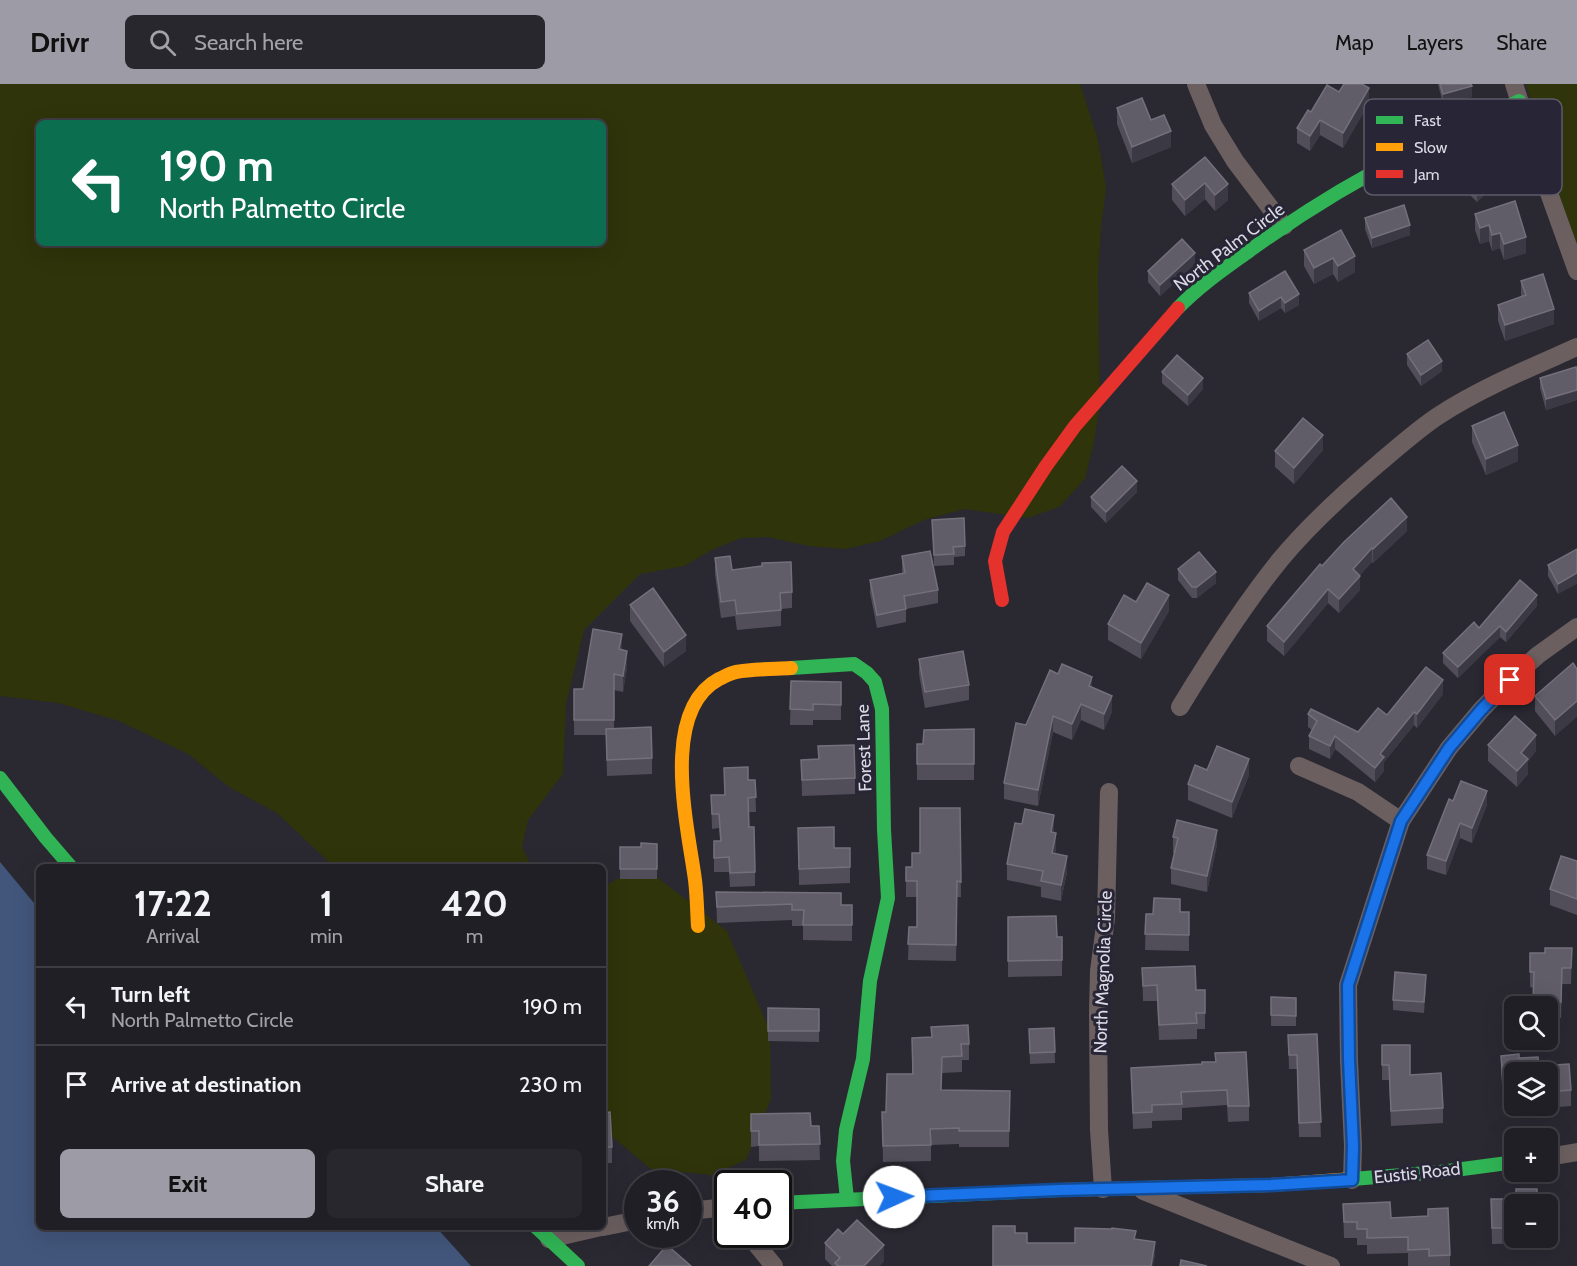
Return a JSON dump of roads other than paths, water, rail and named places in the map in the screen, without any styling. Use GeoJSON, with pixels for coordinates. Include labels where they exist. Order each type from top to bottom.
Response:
{"type":"FeatureCollection","features":[{"type":"Feature","properties":{"kind":"street"},"geometry":{"type":"LineString","coordinates":[[1196,84],[1213,125],[1235,161],[1284,226]]}},
{"type":"Feature","properties":{"kind":"street","name":"North Palm Circle"},"geometry":{"type":"LineString","coordinates":[[1002,600],[995,561],[1004,532],[1046,466],[1075,426],[1162,324],[1187,299],[1219,273],[1284,226],[1364,178]]}},
{"type":"Feature","properties":{"kind":"street"},"geometry":{"type":"LineString","coordinates":[[1550,195],[1577,271]]}},
{"type":"Feature","properties":{"kind":"street"},"geometry":{"type":"LineString","coordinates":[[1180,707],[1242,610],[1281,559],[1308,528],[1350,488],[1438,416],[1516,374],[1577,347]]}},
{"type":"Feature","properties":{"kind":"street"},"geometry":{"type":"LineString","coordinates":[[1352,1180],[1348,985],[1401,821],[1449,748],[1481,710],[1538,655],[1577,627]]}},
{"type":"Feature","properties":{"kind":"street","name":"Forest Lane"},"geometry":{"type":"LineString","coordinates":[[698,926],[695,881],[683,795],[683,753],[686,727],[701,693],[716,680],[735,672],[854,664],[874,679],[879,689],[882,709],[884,830],[888,898],[873,963],[863,1059],[846,1130],[843,1161],[847,1199]]}},
{"type":"Feature","properties":{"kind":"street"},"geometry":{"type":"LineString","coordinates":[[1299,766],[1358,792],[1401,821]]}},
{"type":"Feature","properties":{"kind":"street"},"geometry":{"type":"LineString","coordinates":[[0,778],[68,864]]}},
{"type":"Feature","properties":{"kind":"street","name":"North Magnolia Circle"},"geometry":{"type":"LineString","coordinates":[[1103,1189],[1099,1130],[1098,1012],[1099,970],[1106,918],[1109,792]]}},
{"type":"Feature","properties":{"kind":"street"},"geometry":{"type":"LineString","coordinates":[[1558,1155],[1577,1152]]}},
{"type":"Feature","properties":{"kind":"street","name":"Eustis Road"},"geometry":{"type":"LineString","coordinates":[[792,1202],[1103,1189],[1271,1185],[1440,1172],[1504,1163]]}},
{"type":"Feature","properties":{"kind":"street"},"geometry":{"type":"LineString","coordinates":[[1137,1189],[1331,1266]]}},
{"type":"Feature","properties":{"kind":"street"},"geometry":{"type":"LineString","coordinates":[[606,1226],[624,1223]]}},
{"type":"Feature","properties":{"kind":"street"},"geometry":{"type":"LineString","coordinates":[[543,1233],[572,1230]]}},
{"type":"Feature","properties":{"kind":"street"},"geometry":{"type":"LineString","coordinates":[[543,1233],[578,1266]]}},
{"type":"Feature","properties":{"kind":"street"},"geometry":{"type":"LineString","coordinates":[[759,1248],[774,1266]]}},
{"type":"Feature","properties":{"kind":"water"},"geometry":{"type":"Polygon","coordinates":[[[0,862],[36,905],[36,1230],[439,1230],[471,1266],[0,1266],[0,862]]]}}]}
